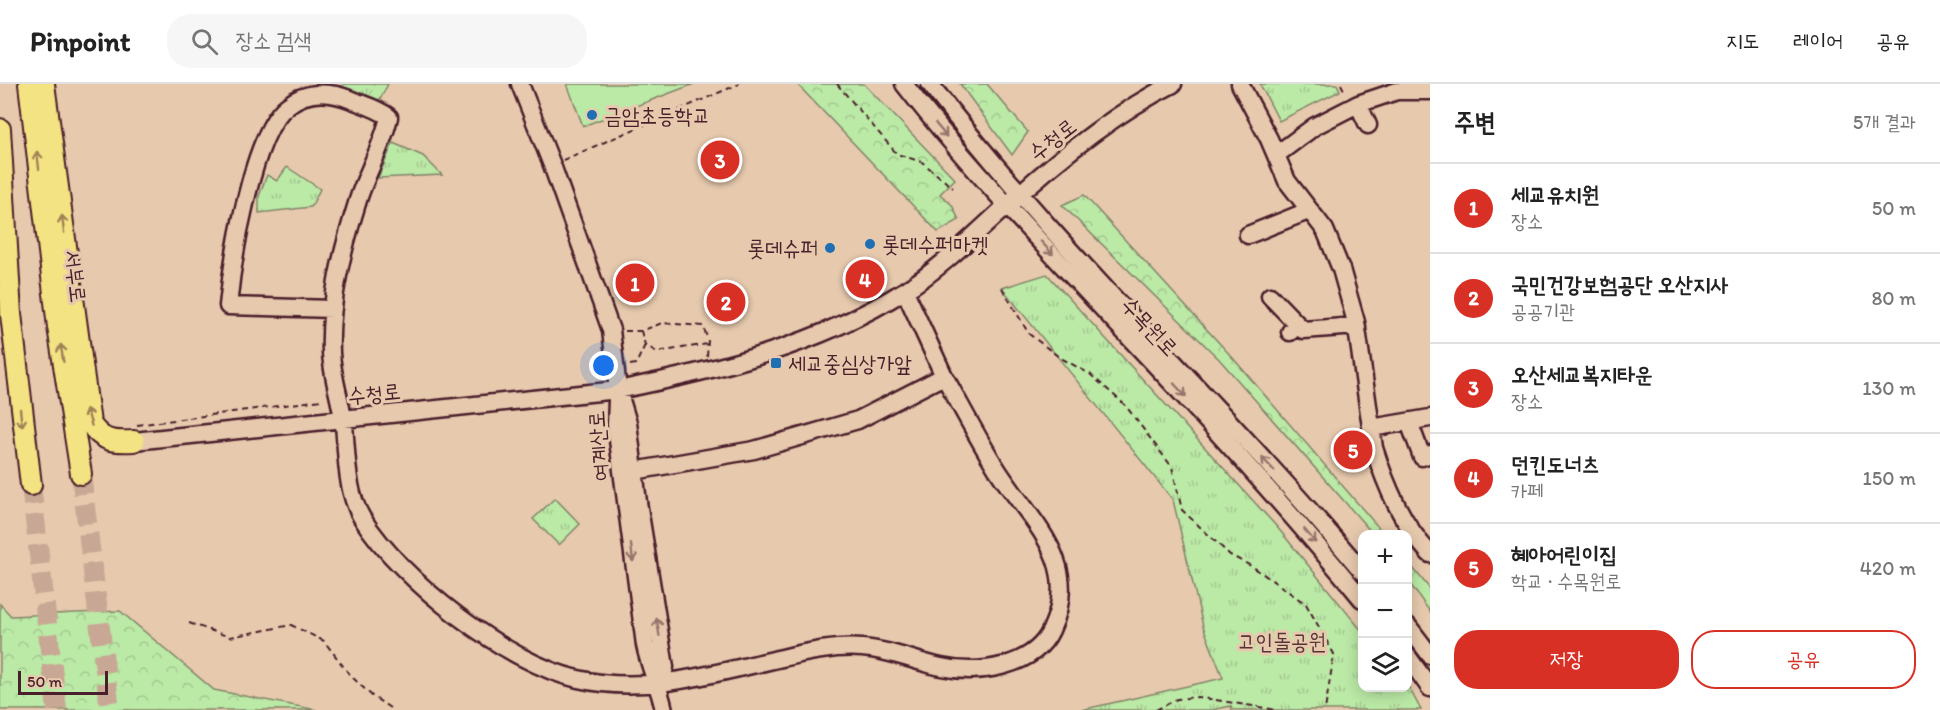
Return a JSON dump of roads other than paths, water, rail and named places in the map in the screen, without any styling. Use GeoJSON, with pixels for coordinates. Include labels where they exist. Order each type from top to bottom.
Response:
{"type":"FeatureCollection","features":[{"type":"Feature","properties":{"kind":"main road","name":"서부로"},"geometry":{"type":"LineString","coordinates":[[29,84],[58,327],[81,474]]}},
{"type":"Feature","properties":{"kind":"main road"},"geometry":{"type":"LineString","coordinates":[[44,84],[90,423],[97,435],[106,440],[134,433]]}},
{"type":"Feature","properties":{"kind":"main road"},"geometry":{"type":"LineString","coordinates":[[0,129],[11,314],[31,485]]}},
{"type":"Feature","properties":{"kind":"street"},"geometry":{"type":"LineString","coordinates":[[520,84],[552,165],[610,330],[618,390]]}},
{"type":"Feature","properties":{"kind":"street","name":"수목원로"},"geometry":{"type":"LineString","coordinates":[[904,84],[1006,206],[1202,414],[1294,517],[1358,594]]}},
{"type":"Feature","properties":{"kind":"street","name":"수목원로"},"geometry":{"type":"LineString","coordinates":[[930,84],[1021,194],[1288,484],[1358,566]]}},
{"type":"Feature","properties":{"kind":"street","name":"수청로"},"geometry":{"type":"LineString","coordinates":[[134,433],[343,419],[618,390],[677,378],[770,353],[843,325],[905,291],[1006,206],[1136,102],[1173,84]]}},
{"type":"Feature","properties":{"kind":"street"},"geometry":{"type":"LineString","coordinates":[[1240,84],[1287,181],[1325,230],[1349,293],[1374,448],[1387,488],[1409,526],[1430,554]]}},
{"type":"Feature","properties":{"kind":"street"},"geometry":{"type":"LineString","coordinates":[[1276,155],[1314,126],[1358,104],[1397,91],[1430,91]]}},
{"type":"Feature","properties":{"kind":"street"},"geometry":{"type":"LineString","coordinates":[[333,309],[228,306],[235,249],[250,185],[272,122],[286,106],[296,100],[324,93],[339,94],[389,117],[364,180],[348,232],[333,309],[331,356],[343,419],[348,476],[359,514],[372,532],[429,592],[482,633],[545,670],[625,686],[660,685],[815,651],[860,648],[904,655],[944,668],[999,667],[1038,652],[1051,631],[1061,604],[1058,562],[1047,536],[996,469],[944,376],[905,291]]}},
{"type":"Feature","properties":{"kind":"street"},"geometry":{"type":"LineString","coordinates":[[1358,104],[1368,124]]}},
{"type":"Feature","properties":{"kind":"street"},"geometry":{"type":"LineString","coordinates":[[1248,235],[1308,211]]}},
{"type":"Feature","properties":{"kind":"street"},"geometry":{"type":"LineString","coordinates":[[1270,296],[1294,328],[1303,330],[1356,326]]}},
{"type":"Feature","properties":{"kind":"street"},"geometry":{"type":"LineString","coordinates":[[634,471],[754,450],[858,420],[944,376]]}},
{"type":"Feature","properties":{"kind":"street","name":"여계산로"},"geometry":{"type":"LineString","coordinates":[[618,390],[628,423],[665,667],[660,685]]}},
{"type":"Feature","properties":{"kind":"street","name":"여계산로"},"geometry":{"type":"LineString","coordinates":[[618,390],[616,425],[637,591],[650,670],[660,685],[664,710]]}},
{"type":"Feature","properties":{"kind":"street"},"geometry":{"type":"LineString","coordinates":[[1371,428],[1430,418]]}},
{"type":"Feature","properties":{"kind":"street"},"geometry":{"type":"LineString","coordinates":[[1409,422],[1422,457],[1430,454]]}},
{"type":"Feature","properties":{"kind":"street"},"geometry":{"type":"LineString","coordinates":[[1412,632],[1430,655]]}},
{"type":"Feature","properties":{"kind":"street"},"geometry":{"type":"LineString","coordinates":[[1412,664],[1430,688]]}},
{"type":"Feature","properties":{"kind":"tunnel"},"geometry":{"type":"LineString","coordinates":[[81,474],[110,710]]}},
{"type":"Feature","properties":{"kind":"tunnel"},"geometry":{"type":"LineString","coordinates":[[31,485],[57,710]]}},
{"type":"Feature","properties":{"kind":"place","name":"금암초등학교"},"geometry":{"type":"Point","coordinates":[592,115]}},
{"type":"Feature","properties":{"kind":"place","name":"오산세교복지타운"},"geometry":{"type":"Point","coordinates":[720,160]}},
{"type":"Feature","properties":{"kind":"place","name":"롯데수퍼마켓"},"geometry":{"type":"Point","coordinates":[870,244]}},
{"type":"Feature","properties":{"kind":"place","name":"롯데슈퍼"},"geometry":{"type":"Point","coordinates":[830,248]}},
{"type":"Feature","properties":{"kind":"place","name":"던킨도너츠"},"geometry":{"type":"Point","coordinates":[865,279]}},
{"type":"Feature","properties":{"kind":"place","name":"세교유치원"},"geometry":{"type":"Point","coordinates":[635,283]}},
{"type":"Feature","properties":{"kind":"place","name":"국민건강보험공단 오산지사"},"geometry":{"type":"Point","coordinates":[726,302]}},
{"type":"Feature","properties":{"kind":"place","name":"세교중심상가앞"},"geometry":{"type":"Point","coordinates":[776,363]}},
{"type":"Feature","properties":{"kind":"place","name":"혜아어린이집"},"geometry":{"type":"Point","coordinates":[1353,450]}},
{"type":"Feature","properties":{"kind":"park label","name":"고인돌공원"},"geometry":{"type":"Point","coordinates":[1282,641]}}]}
